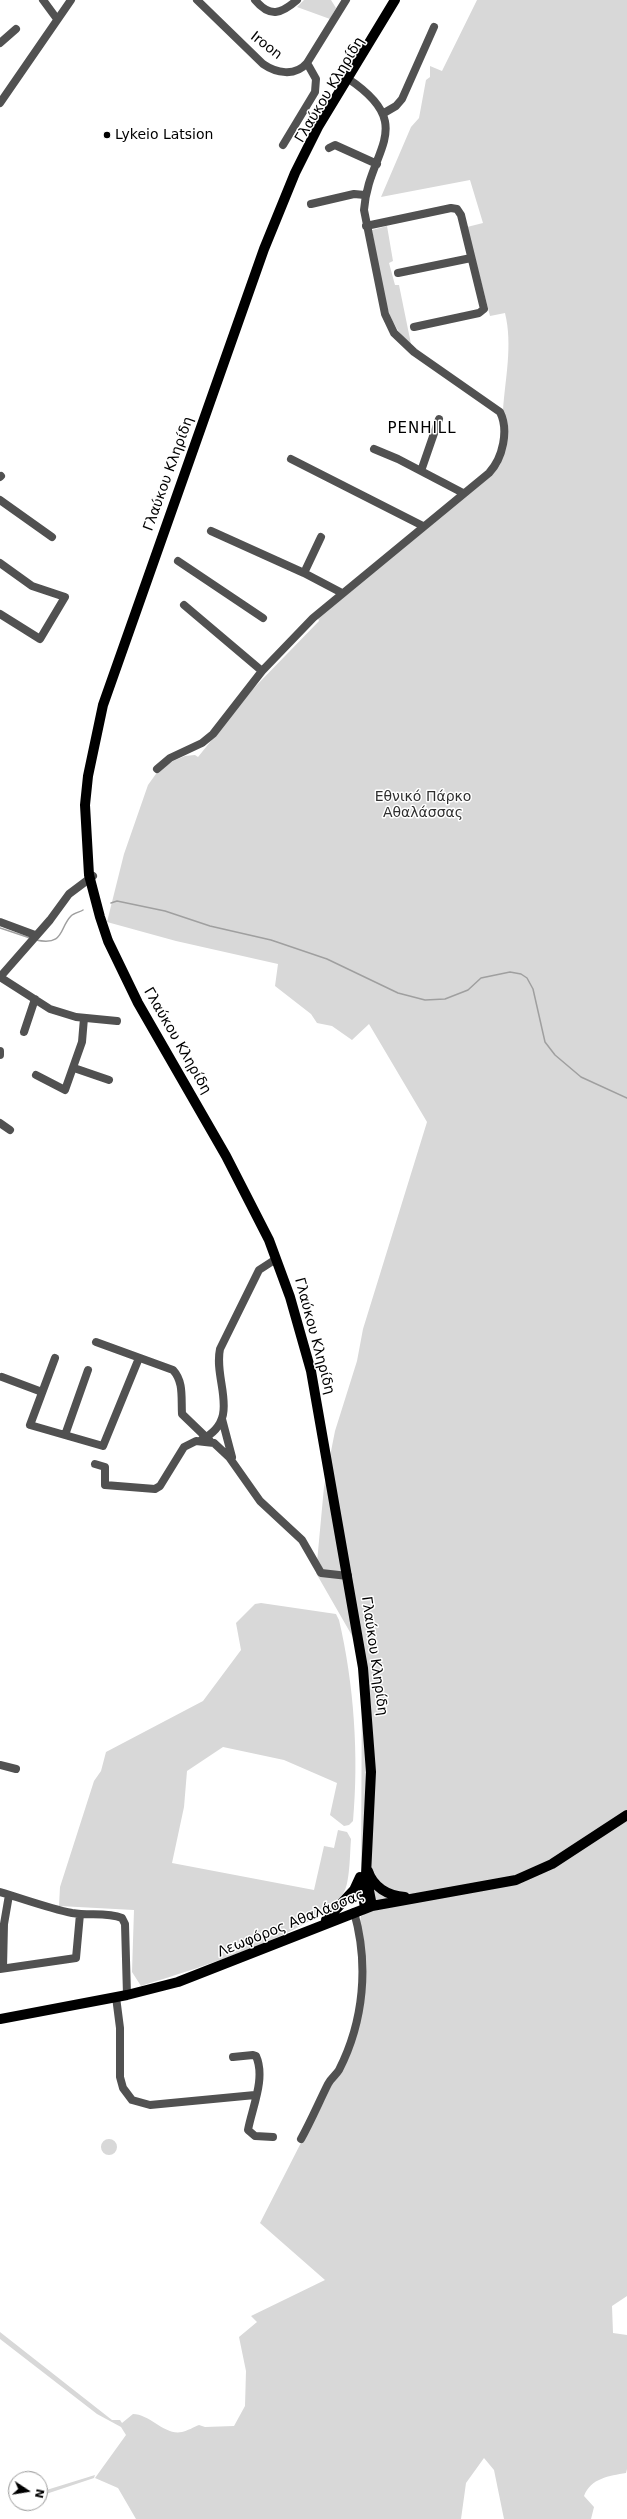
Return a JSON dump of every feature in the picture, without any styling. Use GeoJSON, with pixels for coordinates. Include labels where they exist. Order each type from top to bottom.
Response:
{"type":"FeatureCollection","features":[{"type":"Feature","properties":{"kind":"main road","name":"Γλαύκου Κληρίδη"},"geometry":{"type":"LineString","coordinates":[[369,1907],[363,1869],[370,1754],[363,1668],[311,1371],[296,1316],[276,1259],[249,1198],[138,1003],[119,963],[92,877],[89,828],[90,764],[103,705],[264,249],[286,196],[395,0]]}},
{"type":"Feature","properties":{"kind":"main road","name":"Γλαύκου Κληρίδη"},"geometry":{"type":"LineString","coordinates":[[350,79],[401,0]]}},
{"type":"Feature","properties":{"kind":"main road","name":"Λεωφόρος Αθαλάσσας"},"geometry":{"type":"LineString","coordinates":[[0,2019],[127,1995],[178,1982],[214,1970],[321,1924],[369,1907],[415,1897],[481,1888],[516,1880],[552,1864],[627,1815]]}},
{"type":"Feature","properties":{"kind":"main road"},"geometry":{"type":"LineString","coordinates":[[321,1924],[354,1890],[363,1869],[380,1888],[394,1895],[415,1897]]}},
{"type":"Feature","properties":{"kind":"street"},"geometry":{"type":"LineString","coordinates":[[43,0],[57,19]]}},
{"type":"Feature","properties":{"kind":"street"},"geometry":{"type":"LineString","coordinates":[[0,102],[71,0]]}},
{"type":"Feature","properties":{"kind":"street","name":"Iroon"},"geometry":{"type":"LineString","coordinates":[[197,0],[270,68],[292,72],[307,63]]}},
{"type":"Feature","properties":{"kind":"street"},"geometry":{"type":"LineString","coordinates":[[255,0],[264,9],[274,13],[286,9],[297,0]]}},
{"type":"Feature","properties":{"kind":"street"},"geometry":{"type":"LineString","coordinates":[[283,145],[315,92],[316,79],[307,63],[342,1]]}},
{"type":"Feature","properties":{"kind":"street"},"geometry":{"type":"LineString","coordinates":[[384,114],[396,106],[402,99],[434,26]]}},
{"type":"Feature","properties":{"kind":"street"},"geometry":{"type":"LineString","coordinates":[[0,43],[16,29]]}},
{"type":"Feature","properties":{"kind":"street"},"geometry":{"type":"LineString","coordinates":[[157,769],[170,758],[195,748],[208,738],[262,671],[313,618],[496,465],[500,457],[504,420],[494,406],[414,352],[394,333],[385,314],[366,226],[365,195],[386,138],[384,114],[372,97],[350,79]]}},
{"type":"Feature","properties":{"kind":"street"},"geometry":{"type":"LineString","coordinates":[[329,148],[336,145],[377,164]]}},
{"type":"Feature","properties":{"kind":"street"},"geometry":{"type":"LineString","coordinates":[[311,204],[354,194],[365,195]]}},
{"type":"Feature","properties":{"kind":"street"},"geometry":{"type":"LineString","coordinates":[[366,226],[451,208],[458,209],[461,215],[484,309],[479,313],[414,327]]}},
{"type":"Feature","properties":{"kind":"street"},"geometry":{"type":"LineString","coordinates":[[398,273],[471,258]]}},
{"type":"Feature","properties":{"kind":"street"},"geometry":{"type":"LineString","coordinates":[[421,471],[439,420]]}},
{"type":"Feature","properties":{"kind":"street"},"geometry":{"type":"LineString","coordinates":[[374,449],[463,493]]}},
{"type":"Feature","properties":{"kind":"street"},"geometry":{"type":"LineString","coordinates":[[291,459],[423,526]]}},
{"type":"Feature","properties":{"kind":"street"},"geometry":{"type":"LineString","coordinates":[[0,500],[52,537]]}},
{"type":"Feature","properties":{"kind":"street"},"geometry":{"type":"LineString","coordinates":[[211,531],[304,573],[342,593]]}},
{"type":"Feature","properties":{"kind":"street"},"geometry":{"type":"LineString","coordinates":[[304,573],[321,537]]}},
{"type":"Feature","properties":{"kind":"street"},"geometry":{"type":"LineString","coordinates":[[178,561],[263,618]]}},
{"type":"Feature","properties":{"kind":"street"},"geometry":{"type":"LineString","coordinates":[[0,563],[32,586],[65,597],[40,639],[0,614]]}},
{"type":"Feature","properties":{"kind":"street"},"geometry":{"type":"LineString","coordinates":[[184,605],[262,671]]}},
{"type":"Feature","properties":{"kind":"street"},"geometry":{"type":"LineString","coordinates":[[92,877],[69,894],[50,920],[28,943],[0,977],[50,1009],[84,1018],[116,1021]]}},
{"type":"Feature","properties":{"kind":"street"},"geometry":{"type":"LineString","coordinates":[[0,922],[35,936]]}},
{"type":"Feature","properties":{"kind":"street"},"geometry":{"type":"LineString","coordinates":[[24,1032],[35,999]]}},
{"type":"Feature","properties":{"kind":"street"},"geometry":{"type":"LineString","coordinates":[[36,1075],[65,1090],[82,1042],[84,1018]]}},
{"type":"Feature","properties":{"kind":"street"},"geometry":{"type":"LineString","coordinates":[[74,1068],[109,1080]]}},
{"type":"Feature","properties":{"kind":"street"},"geometry":{"type":"LineString","coordinates":[[0,1123],[10,1130]]}},
{"type":"Feature","properties":{"kind":"street"},"geometry":{"type":"LineString","coordinates":[[233,1462],[222,1419],[224,1392],[219,1357],[220,1349],[259,1270],[276,1259]]}},
{"type":"Feature","properties":{"kind":"street"},"geometry":{"type":"LineString","coordinates":[[96,1342],[173,1370],[178,1376],[182,1386],[182,1414],[204,1439],[214,1443],[233,1462],[260,1502],[302,1540],[321,1573],[348,1576]]}},
{"type":"Feature","properties":{"kind":"street"},"geometry":{"type":"LineString","coordinates":[[55,1358],[30,1425],[103,1446],[139,1358]]}},
{"type":"Feature","properties":{"kind":"street"},"geometry":{"type":"LineString","coordinates":[[65,1435],[88,1370]]}},
{"type":"Feature","properties":{"kind":"street"},"geometry":{"type":"LineString","coordinates":[[2,1377],[42,1392]]}},
{"type":"Feature","properties":{"kind":"street"},"geometry":{"type":"LineString","coordinates":[[95,1464],[105,1467],[105,1485],[155,1489],[160,1486],[184,1447],[204,1439],[213,1433],[222,1419]]}},
{"type":"Feature","properties":{"kind":"street"},"geometry":{"type":"LineString","coordinates":[[0,1765],[16,1769]]}},
{"type":"Feature","properties":{"kind":"street"},"geometry":{"type":"LineString","coordinates":[[0,1892],[56,1910],[80,1914],[114,1915],[122,1918],[125,1929],[127,1995]]}},
{"type":"Feature","properties":{"kind":"street"},"geometry":{"type":"LineString","coordinates":[[9,1895],[2,1941],[1,1969],[76,1958],[80,1914]]}},
{"type":"Feature","properties":{"kind":"street"},"geometry":{"type":"LineString","coordinates":[[302,2139],[327,2085],[339,2071],[357,2020],[361,2001],[363,1958],[354,1912]]}},
{"type":"Feature","properties":{"kind":"street"},"geometry":{"type":"LineString","coordinates":[[116,1997],[120,2028],[120,2077],[123,2088],[132,2100],[150,2106],[255,2095]]}},
{"type":"Feature","properties":{"kind":"street"},"geometry":{"type":"LineString","coordinates":[[233,2057],[256,2056],[259,2070],[248,2130],[255,2136],[273,2137]]}},
{"type":"Feature","properties":{"kind":"green space"},"geometry":{"type":"Polygon","coordinates":[[[304,0],[331,0],[336,8],[330,19],[297,7],[304,0]]]}},
{"type":"Feature","properties":{"kind":"green space","name":"Εθνικό Πάρκο Αθαλάσσας"},"geometry":{"type":"Polygon","coordinates":[[[477,0],[627,0],[627,2296],[612,2306],[613,2333],[627,2335],[627,2469],[626,2473],[601,2479],[591,2485],[587,2490],[584,2496],[594,2507],[591,2519],[504,2519],[494,2470],[484,2458],[466,2483],[461,2519],[136,2519],[118,2488],[95,2478],[126,2435],[121,2427],[97,2414],[0,2339],[0,2332],[112,2420],[120,2420],[122,2423],[133,2414],[139,2415],[170,2431],[176,2432],[184,2431],[199,2425],[205,2427],[234,2426],[245,2406],[246,2371],[239,2337],[257,2322],[251,2316],[325,2280],[260,2223],[354,2039],[359,2022],[360,1921],[361,1916],[364,1915],[361,1886],[362,1653],[316,1573],[324,1487],[335,1431],[357,1361],[363,1329],[427,1122],[369,1024],[352,1040],[332,1026],[317,1023],[311,1014],[275,986],[278,964],[176,941],[107,922],[124,854],[148,785],[158,771],[173,761],[185,756],[195,755],[198,757],[252,690],[319,621],[318,618],[500,465],[502,458],[503,411],[508,362],[507,325],[505,313],[490,316],[467,227],[483,223],[470,180],[381,197],[411,127],[419,118],[426,80],[430,77],[430,66],[442,71],[477,0]]]}},
{"type":"Feature","properties":{"kind":"green space"},"geometry":{"type":"Polygon","coordinates":[[[387,226],[393,261],[389,263],[395,285],[399,285],[411,344],[401,334],[393,322],[387,308],[383,292],[372,230],[387,226]]]}},
{"type":"Feature","properties":{"kind":"green space"},"geometry":{"type":"Polygon","coordinates":[[[261,1603],[336,1614],[339,1620],[352,1695],[354,1720],[355,1796],[353,1821],[349,1825],[344,1826],[330,1815],[337,1783],[284,1760],[223,1747],[187,1771],[184,1807],[172,1863],[314,1890],[324,1846],[334,1848],[338,1830],[347,1832],[351,1839],[347,1885],[345,1890],[333,1905],[311,1920],[284,1934],[253,1948],[220,1960],[141,1986],[132,1972],[134,1910],[59,1906],[60,1887],[94,1781],[101,1771],[106,1752],[203,1701],[241,1650],[236,1623],[255,1604],[261,1603]]]}},
{"type":"Feature","properties":{"kind":"green space"},"geometry":{"type":"Polygon","coordinates":[[[106,2139],[112,2139],[117,2144],[115,2153],[112,2155],[106,2155],[101,2150],[101,2144],[106,2139]]]}},
{"type":"Feature","properties":{"kind":"green space"},"geometry":{"type":"Polygon","coordinates":[[[95,2475],[94,2478],[48,2493],[48,2490],[95,2475]]]}},
{"type":"Feature","properties":{"kind":"waterway"},"geometry":{"type":"LineString","coordinates":[[111,903],[117,901],[165,911],[210,926],[271,940],[327,959],[398,993],[425,1000],[445,999],[468,990],[481,978],[510,972],[521,974],[527,978],[533,989],[545,1042],[555,1055],[581,1077],[627,1098]]}},
{"type":"Feature","properties":{"kind":"waterway"},"geometry":{"type":"LineString","coordinates":[[36,940],[45,941],[57,938],[71,916],[83,910]]}},
{"type":"Feature","properties":{"kind":"waterway"},"geometry":{"type":"LineString","coordinates":[[0,928],[30,938]]}},
{"type":"Feature","properties":{"kind":"place","name":"Lykeio Latsion"},"geometry":{"type":"Point","coordinates":[107,135]}},
{"type":"Feature","properties":{"kind":"district","name":"PENHILL"},"geometry":{"type":"Point","coordinates":[422,429]}}]}
